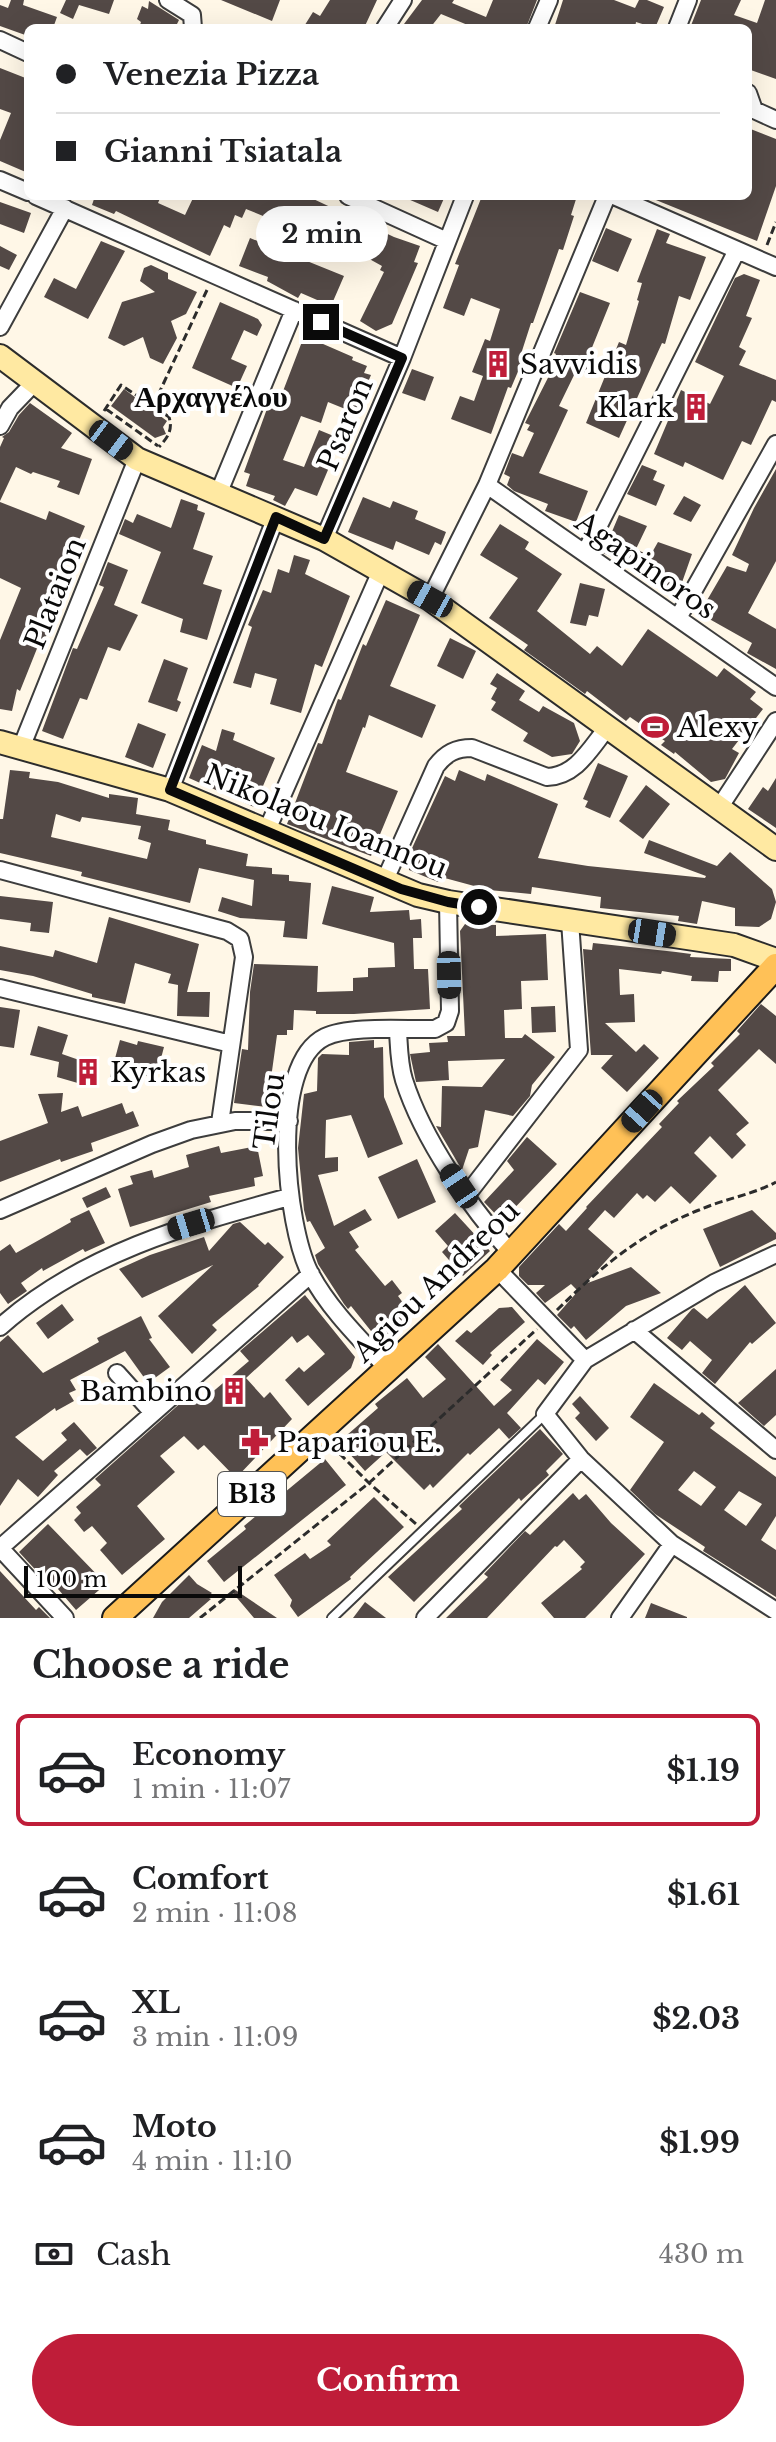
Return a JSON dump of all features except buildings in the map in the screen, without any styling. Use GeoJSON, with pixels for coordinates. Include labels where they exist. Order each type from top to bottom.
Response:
{"type":"FeatureCollection","features":[{"type":"Feature","properties":{"kind":"main road","name":"Agiou Andreou"},"geometry":{"type":"LineString","coordinates":[[115,1618],[504,1262],[776,963]]}},
{"type":"Feature","properties":{"kind":"street"},"geometry":{"type":"LineString","coordinates":[[168,0],[192,15],[193,24]]}},
{"type":"Feature","properties":{"kind":"street"},"geometry":{"type":"LineString","coordinates":[[388,24],[403,0]]}},
{"type":"Feature","properties":{"kind":"street"},"geometry":{"type":"LineString","coordinates":[[539,24],[549,0]]}},
{"type":"Feature","properties":{"kind":"street"},"geometry":{"type":"LineString","coordinates":[[679,24],[688,0]]}},
{"type":"Feature","properties":{"kind":"street"},"geometry":{"type":"LineString","coordinates":[[0,40],[24,51]]}},
{"type":"Feature","properties":{"kind":"street"},"geometry":{"type":"LineString","coordinates":[[752,104],[754,110],[776,120]]}},
{"type":"Feature","properties":{"kind":"street"},"geometry":{"type":"LineString","coordinates":[[0,180],[24,190]]}},
{"type":"Feature","properties":{"kind":"street"},"geometry":{"type":"LineString","coordinates":[[46,200],[402,358]]}},
{"type":"Feature","properties":{"kind":"street"},"geometry":{"type":"LineString","coordinates":[[357,200],[447,241]]}},
{"type":"Feature","properties":{"kind":"street","name":"Psaron"},"geometry":{"type":"LineString","coordinates":[[324,539],[402,358],[463,200]]}},
{"type":"Feature","properties":{"kind":"street"},"geometry":{"type":"LineString","coordinates":[[430,599],[487,485],[605,200]]}},
{"type":"Feature","properties":{"kind":"street"},"geometry":{"type":"LineString","coordinates":[[623,200],[768,263]]}},
{"type":"Feature","properties":{"kind":"street"},"geometry":{"type":"LineString","coordinates":[[0,327],[65,208]]}},
{"type":"Feature","properties":{"kind":"street"},"geometry":{"type":"LineString","coordinates":[[585,553],[737,250]]}},
{"type":"Feature","properties":{"kind":"street"},"geometry":{"type":"LineString","coordinates":[[219,492],[294,310]]}},
{"type":"Feature","properties":{"kind":"street"},"geometry":{"type":"LineString","coordinates":[[0,356],[137,459],[324,539],[430,599],[776,849]]}},
{"type":"Feature","properties":{"kind":"street"},"geometry":{"type":"LineString","coordinates":[[0,426],[10,408],[35,382]]}},
{"type":"Feature","properties":{"kind":"street"},"geometry":{"type":"LineString","coordinates":[[678,618],[776,444]]}},
{"type":"Feature","properties":{"kind":"street","name":"Plataion"},"geometry":{"type":"LineString","coordinates":[[10,745],[137,459]]}},
{"type":"Feature","properties":{"kind":"street","name":"Agapinoros"},"geometry":{"type":"LineString","coordinates":[[487,485],[776,687]]}},
{"type":"Feature","properties":{"kind":"street"},"geometry":{"type":"LineString","coordinates":[[170,790],[276,517]]}},
{"type":"Feature","properties":{"kind":"street"},"geometry":{"type":"LineString","coordinates":[[267,830],[381,571]]}},
{"type":"Feature","properties":{"kind":"street"},"geometry":{"type":"LineString","coordinates":[[719,808],[776,721]]}},
{"type":"Feature","properties":{"kind":"street"},"geometry":{"type":"LineString","coordinates":[[384,882],[436,766],[446,755],[472,748],[547,777],[558,776],[573,769],[607,728]]}},
{"type":"Feature","properties":{"kind":"street","name":"Nikolaou Ioannou"},"geometry":{"type":"LineString","coordinates":[[10,745],[170,790],[418,895],[734,945],[776,963]]}},
{"type":"Feature","properties":{"kind":"street"},"geometry":{"type":"LineString","coordinates":[[0,870],[227,931],[240,939],[244,957],[220,1123]]}},
{"type":"Feature","properties":{"kind":"street","name":"Tilou"},"geometry":{"type":"LineString","coordinates":[[387,1368],[332,1306],[311,1274],[298,1243],[289,1197],[289,1121],[298,1071],[315,1043],[341,1032],[435,1029],[446,1023],[449,1018],[448,902]]}},
{"type":"Feature","properties":{"kind":"street"},"geometry":{"type":"LineString","coordinates":[[466,1196],[579,1050],[570,921]]}},
{"type":"Feature","properties":{"kind":"street"},"geometry":{"type":"LineString","coordinates":[[0,988],[231,1044]]}},
{"type":"Feature","properties":{"kind":"street"},"geometry":{"type":"LineString","coordinates":[[398,1031],[401,1067],[409,1092],[445,1163],[504,1262],[546,1320],[585,1360]]}},
{"type":"Feature","properties":{"kind":"street"},"geometry":{"type":"LineString","coordinates":[[0,1210],[152,1144],[220,1123],[289,1121]]}},
{"type":"Feature","properties":{"kind":"street"},"geometry":{"type":"LineString","coordinates":[[0,1327],[47,1291],[108,1257],[170,1231],[289,1197]]}},
{"type":"Feature","properties":{"kind":"street"},"geometry":{"type":"LineString","coordinates":[[776,1254],[714,1283],[585,1360],[545,1414],[581,1459],[672,1544],[776,1611]]}},
{"type":"Feature","properties":{"kind":"street"},"geometry":{"type":"LineString","coordinates":[[65,1618],[0,1548],[311,1274]]}},
{"type":"Feature","properties":{"kind":"street"},"geometry":{"type":"LineString","coordinates":[[634,1330],[773,1442]]}},
{"type":"Feature","properties":{"kind":"street"},"geometry":{"type":"LineString","coordinates":[[117,1373],[153,1413]]}},
{"type":"Feature","properties":{"kind":"street"},"geometry":{"type":"LineString","coordinates":[[425,1618],[581,1459]]}},
{"type":"Feature","properties":{"kind":"street"},"geometry":{"type":"LineString","coordinates":[[620,1618],[672,1544]]}},
{"type":"Feature","properties":{"kind":"lane"},"geometry":{"type":"LineString","coordinates":[[332,1618],[545,1414]]}},
{"type":"Feature","properties":{"kind":"path"},"geometry":{"type":"LineString","coordinates":[[768,263],[776,222]]}},
{"type":"Feature","properties":{"kind":"path"},"geometry":{"type":"LineString","coordinates":[[153,406],[215,275]]}},
{"type":"Feature","properties":{"kind":"path"},"geometry":{"type":"LineString","coordinates":[[121,385],[153,406],[169,417],[171,424],[169,436],[159,447],[106,409],[121,385]]}},
{"type":"Feature","properties":{"kind":"path"},"geometry":{"type":"LineString","coordinates":[[200,1618],[369,1483],[604,1264],[656,1230],[700,1209],[776,1182]]}},
{"type":"Feature","properties":{"kind":"path"},"geometry":{"type":"LineString","coordinates":[[319,1434],[369,1483],[424,1530]]}},
{"type":"Feature","properties":{"kind":"place","name":"Savvidis"},"geometry":{"type":"Point","coordinates":[498,364]}},
{"type":"Feature","properties":{"kind":"place","name":"Klark"},"geometry":{"type":"Point","coordinates":[696,407]}},
{"type":"Feature","properties":{"kind":"place","name":"Alexy"},"geometry":{"type":"Point","coordinates":[655,727]}},
{"type":"Feature","properties":{"kind":"place","name":"Kyrkas"},"geometry":{"type":"Point","coordinates":[88,1072]}},
{"type":"Feature","properties":{"kind":"place","name":"Bambino"},"geometry":{"type":"Point","coordinates":[234,1391]}},
{"type":"Feature","properties":{"kind":"place","name":"Papariou E."},"geometry":{"type":"Point","coordinates":[255,1442]}},
{"type":"Feature","properties":{"kind":"district","name":"Αρχαγγέλου"},"geometry":{"type":"Point","coordinates":[211,397]}},
{"type":"Feature","properties":{"kind":"route"},"geometry":{"type":"LineString","coordinates":[[321,322],[402,358],[324,539],[276,517],[170,790],[401,889],[479,907]]}}]}
